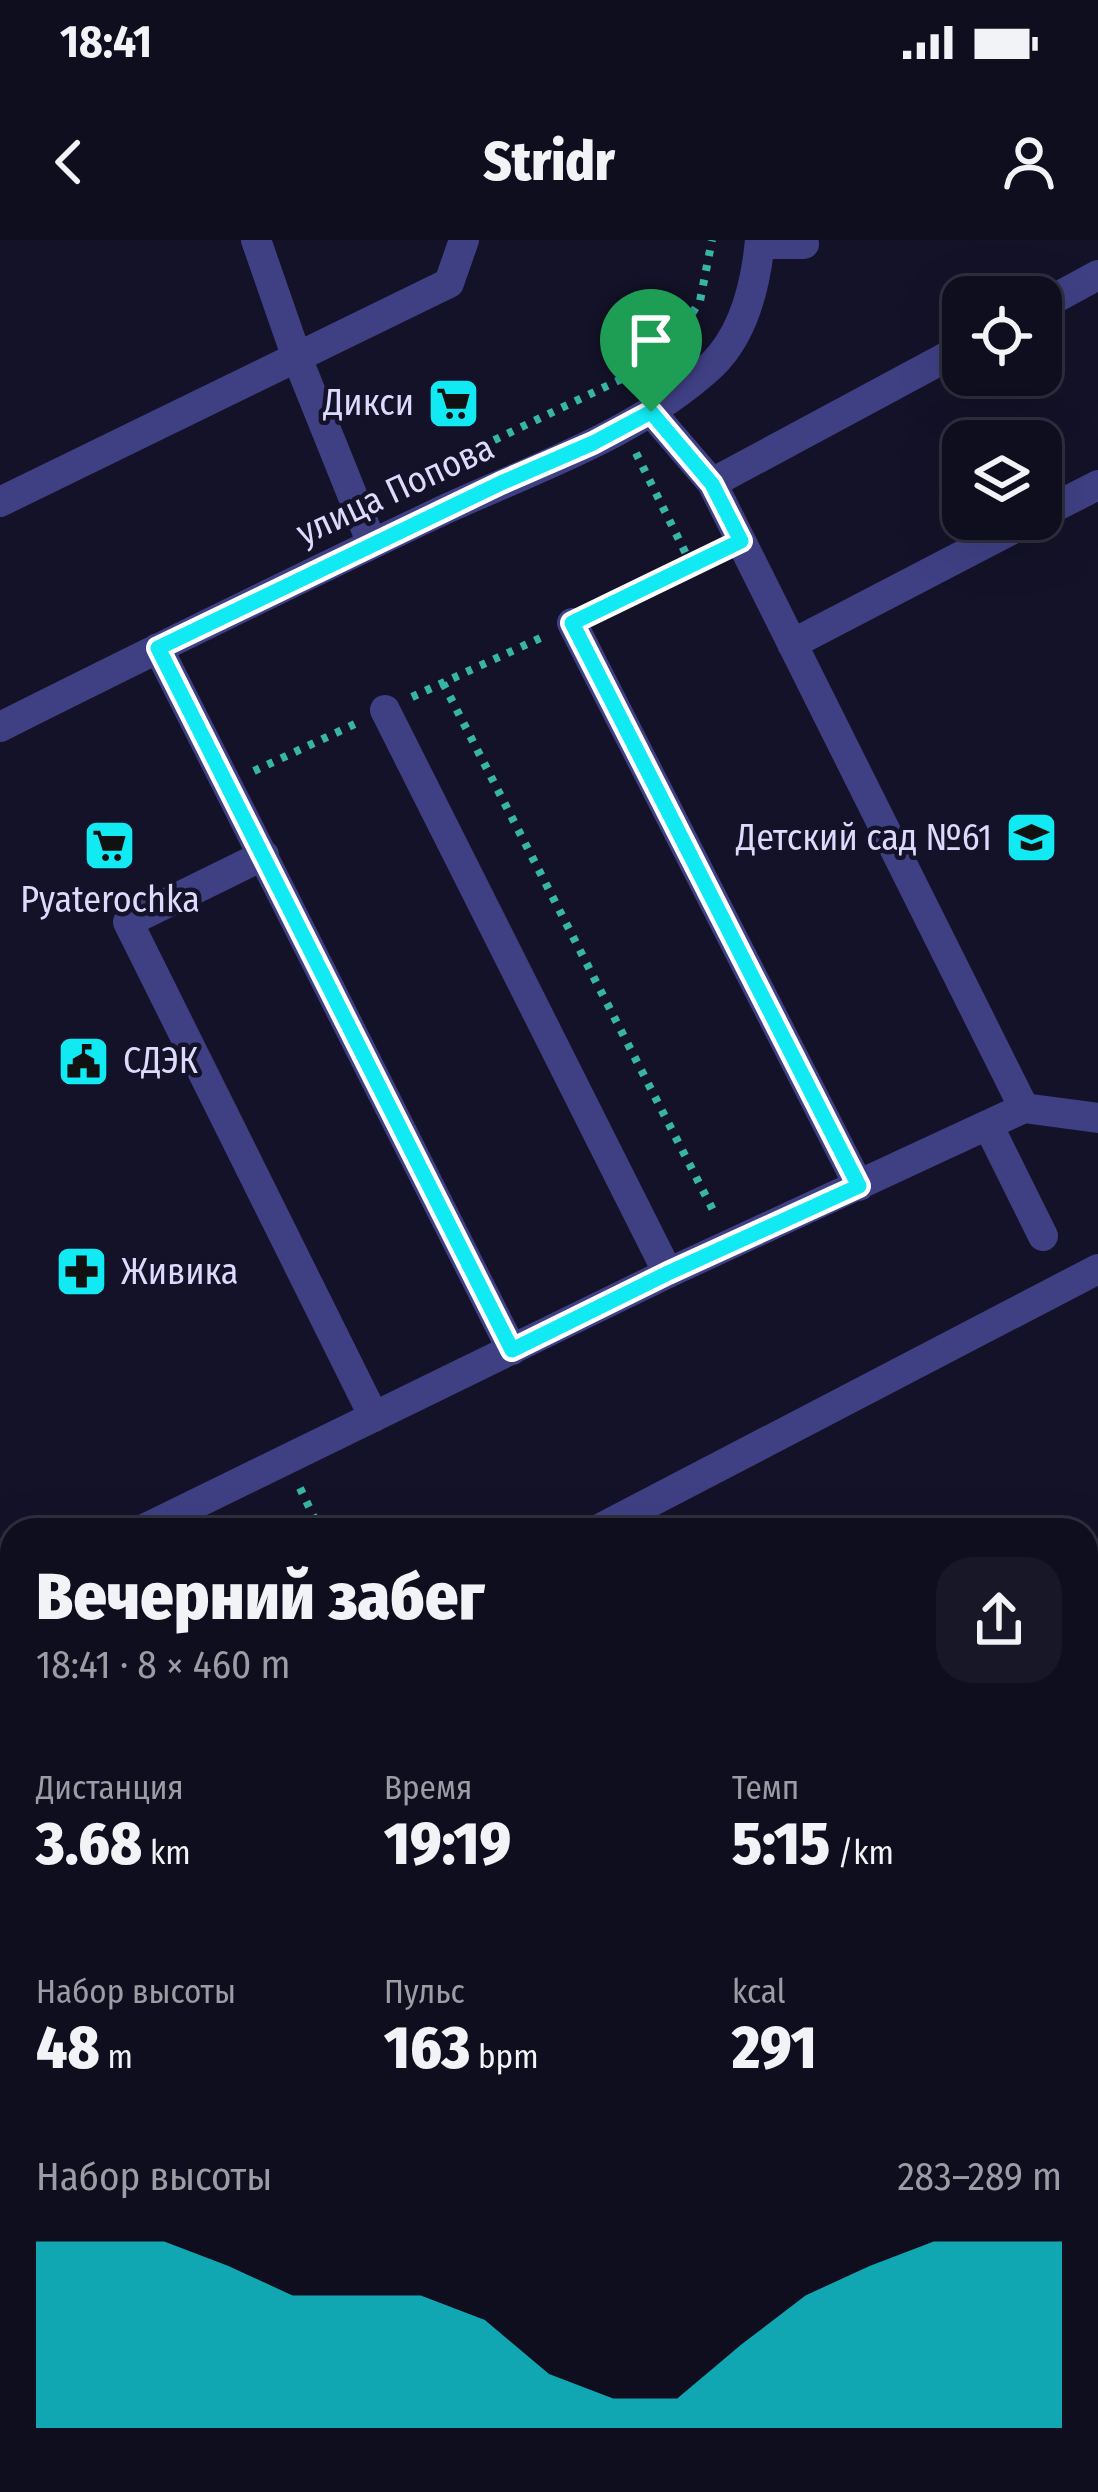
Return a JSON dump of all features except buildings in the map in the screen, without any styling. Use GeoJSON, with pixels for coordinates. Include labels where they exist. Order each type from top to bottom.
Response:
{"type":"FeatureCollection","features":[{"type":"Feature","properties":{"kind":"street"},"geometry":{"type":"LineString","coordinates":[[256,240],[296,356],[372,544]]}},
{"type":"Feature","properties":{"kind":"street"},"geometry":{"type":"LineString","coordinates":[[0,502],[449,283],[464,240]]}},
{"type":"Feature","properties":{"kind":"street"},"geometry":{"type":"LineString","coordinates":[[759,248],[804,244]]}},
{"type":"Feature","properties":{"kind":"street","name":"улица Попова"},"geometry":{"type":"LineString","coordinates":[[0,727],[651,412],[715,362],[744,317],[759,248]]}},
{"type":"Feature","properties":{"kind":"street"},"geometry":{"type":"LineString","coordinates":[[1062,295],[1098,275]]}},
{"type":"Feature","properties":{"kind":"street"},"geometry":{"type":"LineString","coordinates":[[712,484],[942,359]]}},
{"type":"Feature","properties":{"kind":"street"},"geometry":{"type":"LineString","coordinates":[[651,412],[712,484],[1024,1108]]}},
{"type":"Feature","properties":{"kind":"street"},"geometry":{"type":"LineString","coordinates":[[1062,503],[1098,484]]}},
{"type":"Feature","properties":{"kind":"street"},"geometry":{"type":"LineString","coordinates":[[792,644],[992,540]]}},
{"type":"Feature","properties":{"kind":"street"},"geometry":{"type":"LineString","coordinates":[[572,623],[859,1186]]}},
{"type":"Feature","properties":{"kind":"street"},"geometry":{"type":"LineString","coordinates":[[158,648],[512,1350]]}},
{"type":"Feature","properties":{"kind":"street"},"geometry":{"type":"LineString","coordinates":[[385,710],[668,1273]]}},
{"type":"Feature","properties":{"kind":"street"},"geometry":{"type":"LineString","coordinates":[[264,855],[128,922],[374,1417]]}},
{"type":"Feature","properties":{"kind":"street"},"geometry":{"type":"LineString","coordinates":[[167,1518],[668,1273],[1024,1108],[1098,1118]]}},
{"type":"Feature","properties":{"kind":"street"},"geometry":{"type":"LineString","coordinates":[[988,1125],[1043,1236]]}},
{"type":"Feature","properties":{"kind":"street"},"geometry":{"type":"LineString","coordinates":[[620,1518],[1098,1269]]}},
{"type":"Feature","properties":{"kind":"path"},"geometry":{"type":"LineString","coordinates":[[356,506],[634,373],[674,342],[700,301],[712,240]]}},
{"type":"Feature","properties":{"kind":"path"},"geometry":{"type":"LineString","coordinates":[[636,453],[692,566]]}},
{"type":"Feature","properties":{"kind":"path"},"geometry":{"type":"LineString","coordinates":[[572,623],[741,541]]}},
{"type":"Feature","properties":{"kind":"path"},"geometry":{"type":"LineString","coordinates":[[443,683],[730,1245]]}},
{"type":"Feature","properties":{"kind":"path"},"geometry":{"type":"LineString","coordinates":[[287,1460],[314,1518]]}},
{"type":"Feature","properties":{"kind":"place","name":"Дикси"},"geometry":{"type":"Point","coordinates":[453,403]}},
{"type":"Feature","properties":{"kind":"place","name":"Детский сад №61"},"geometry":{"type":"Point","coordinates":[1031,838]}},
{"type":"Feature","properties":{"kind":"place","name":"Pyaterochka"},"geometry":{"type":"Point","coordinates":[110,845]}},
{"type":"Feature","properties":{"kind":"place","name":"СДЭК"},"geometry":{"type":"Point","coordinates":[84,1061]}},
{"type":"Feature","properties":{"kind":"place","name":"Живика"},"geometry":{"type":"Point","coordinates":[82,1272]}},
{"type":"Feature","properties":{"kind":"route"},"geometry":{"type":"LineString","coordinates":[[651,412],[712,484],[741,541],[572,623],[859,1186],[512,1350],[158,648],[651,412]]}}]}
